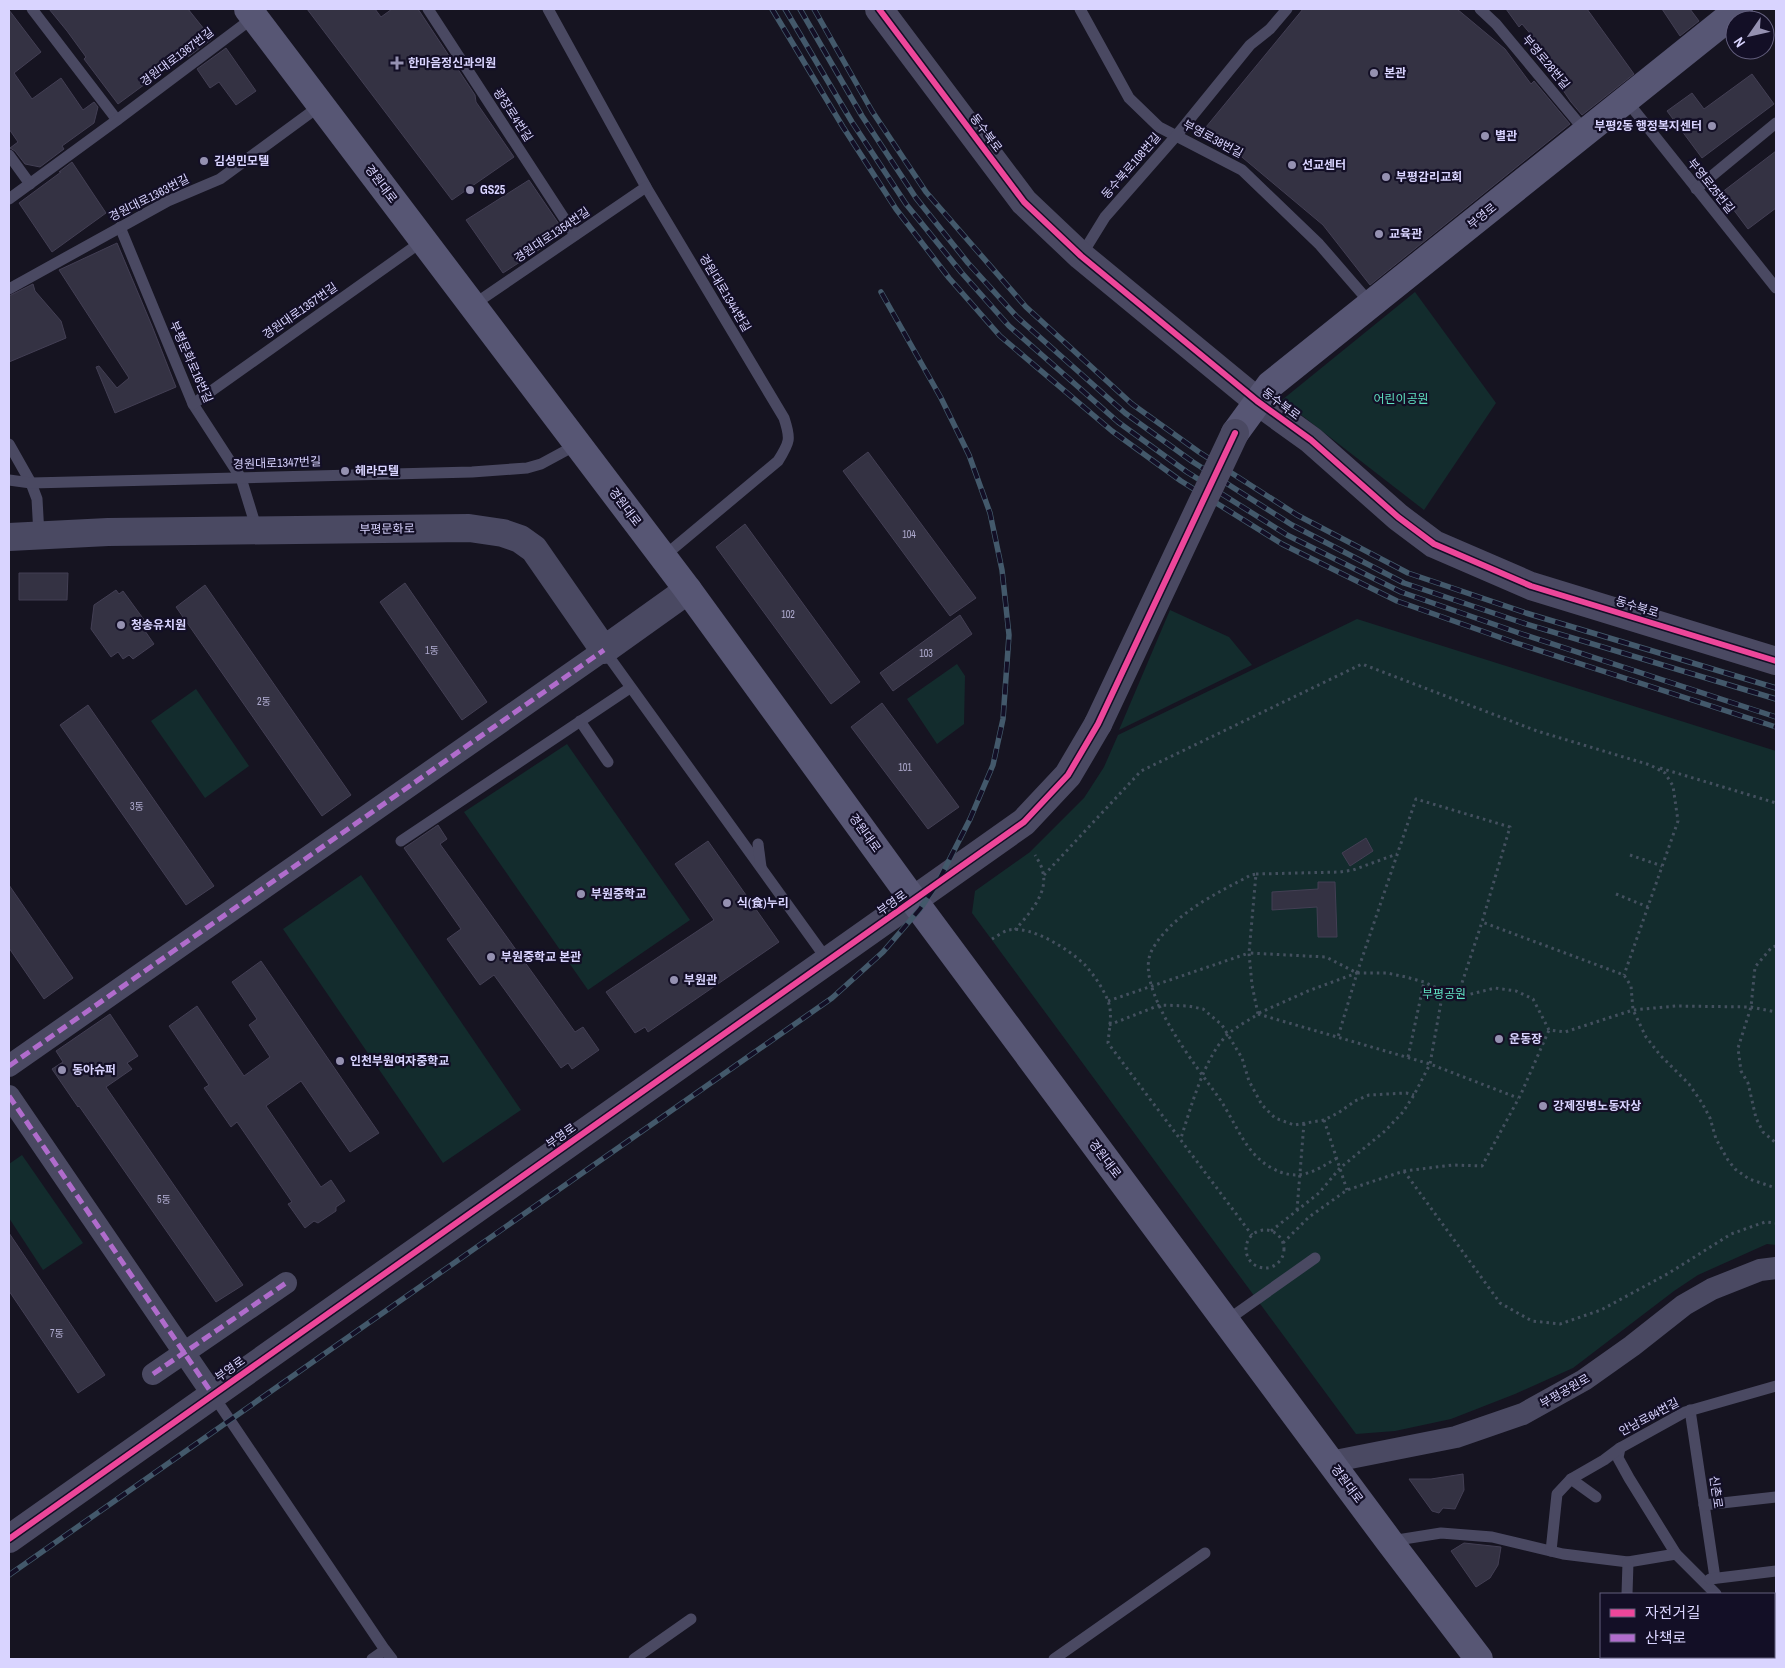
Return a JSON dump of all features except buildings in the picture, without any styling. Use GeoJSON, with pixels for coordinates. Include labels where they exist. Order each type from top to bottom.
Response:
{"type":"FeatureCollection","features":[{"type":"Feature","properties":{"kind":"main road","name":"부영로"},"geometry":{"type":"LineString","coordinates":[[1235,433],[1257,400],[1270,385],[1740,9]]}},
{"type":"Feature","properties":{"kind":"main road","name":"경원대로"},"geometry":{"type":"LineString","coordinates":[[256,11],[321,105],[688,590],[914,901],[1330,1462],[1479,1659]]}},
{"type":"Feature","properties":{"kind":"street","name":"동수북로"},"geometry":{"type":"LineString","coordinates":[[879,9],[1024,202],[1081,256],[1257,400],[1310,440],[1398,517],[1434,544],[1532,586],[1776,661]]}},
{"type":"Feature","properties":{"kind":"street","name":"부영로"},"geometry":{"type":"LineString","coordinates":[[9,1539],[1024,822],[1068,775],[1098,724],[1235,433]]}},
{"type":"Feature","properties":{"kind":"street","name":"부평문화로"},"geometry":{"type":"LineString","coordinates":[[9,537],[108,532],[257,530],[469,528],[494,531],[520,539],[534,549],[604,650]]}},
{"type":"Feature","properties":{"kind":"street"},"geometry":{"type":"LineString","coordinates":[[9,1066],[688,590]]}},
{"type":"Feature","properties":{"kind":"street"},"geometry":{"type":"LineString","coordinates":[[9,1096],[213,1395]]}},
{"type":"Feature","properties":{"kind":"street","name":"부평공원로"},"geometry":{"type":"LineString","coordinates":[[1330,1462],[1456,1437],[1523,1414],[1584,1380],[1632,1346],[1684,1305],[1712,1289],[1760,1270],[1776,1268]]}},
{"type":"Feature","properties":{"kind":"street"},"geometry":{"type":"LineString","coordinates":[[152,1374],[286,1283]]}},
{"type":"Feature","properties":{"kind":"lane"},"geometry":{"type":"LineString","coordinates":[[32,9],[117,120]]}},
{"type":"Feature","properties":{"kind":"lane","name":"광장로4번길"},"geometry":{"type":"LineString","coordinates":[[428,9],[575,235]]}},
{"type":"Feature","properties":{"kind":"lane","name":"경원대로1344번길"},"geometry":{"type":"LineString","coordinates":[[548,9],[646,187],[784,418],[790,435],[787,447],[778,461],[663,557]]}},
{"type":"Feature","properties":{"kind":"lane","name":"부영로38번길"},"geometry":{"type":"LineString","coordinates":[[1080,9],[1129,98],[1159,127],[1242,170],[1319,244],[1371,304]]}},
{"type":"Feature","properties":{"kind":"lane","name":"동수북로108번길"},"geometry":{"type":"LineString","coordinates":[[1081,256],[1105,217],[1176,136],[1250,45],[1270,29],[1287,9]]}},
{"type":"Feature","properties":{"kind":"lane","name":"부영로28번길"},"geometry":{"type":"LineString","coordinates":[[1484,10],[1586,132]]}},
{"type":"Feature","properties":{"kind":"lane","name":"경원대로1367번길"},"geometry":{"type":"LineString","coordinates":[[9,199],[117,120],[256,11]]}},
{"type":"Feature","properties":{"kind":"lane","name":"부영로25번길"},"geometry":{"type":"LineString","coordinates":[[1626,100],[1776,288]]}},
{"type":"Feature","properties":{"kind":"lane","name":"경원대로1363번길"},"geometry":{"type":"LineString","coordinates":[[9,289],[168,201],[220,179],[321,105]]}},
{"type":"Feature","properties":{"kind":"lane"},"geometry":{"type":"LineString","coordinates":[[1696,188],[1776,123]]}},
{"type":"Feature","properties":{"kind":"lane"},"geometry":{"type":"LineString","coordinates":[[9,155],[30,184]]}},
{"type":"Feature","properties":{"kind":"lane","name":"경원대로1354번길"},"geometry":{"type":"LineString","coordinates":[[473,305],[646,187]]}},
{"type":"Feature","properties":{"kind":"lane","name":"부평문화로16번길"},"geometry":{"type":"LineString","coordinates":[[120,227],[193,404],[241,478],[257,530]]}},
{"type":"Feature","properties":{"kind":"lane","name":"경원대로1357번길"},"geometry":{"type":"LineString","coordinates":[[193,404],[424,240]]}},
{"type":"Feature","properties":{"kind":"lane"},"geometry":{"type":"LineString","coordinates":[[9,444],[31,483],[37,499],[39,535]]}},
{"type":"Feature","properties":{"kind":"lane","name":"경원대로1347번길"},"geometry":{"type":"LineString","coordinates":[[9,480],[31,483],[472,472],[527,468],[541,464],[578,444]]}},
{"type":"Feature","properties":{"kind":"lane"},"geometry":{"type":"LineString","coordinates":[[604,650],[828,961]]}},
{"type":"Feature","properties":{"kind":"lane"},"geometry":{"type":"LineString","coordinates":[[401,841],[630,688]]}},
{"type":"Feature","properties":{"kind":"lane"},"geometry":{"type":"LineString","coordinates":[[580,721],[608,762]]}},
{"type":"Feature","properties":{"kind":"lane"},"geometry":{"type":"LineString","coordinates":[[758,844],[762,869]]}},
{"type":"Feature","properties":{"kind":"lane"},"geometry":{"type":"LineString","coordinates":[[1226,1321],[1316,1258]]}},
{"type":"Feature","properties":{"kind":"lane","name":"안남로64번길"},"geometry":{"type":"LineString","coordinates":[[1715,1593],[1676,1554],[1618,1458],[1620,1448],[1690,1410],[1776,1386]]}},
{"type":"Feature","properties":{"kind":"lane"},"geometry":{"type":"LineString","coordinates":[[213,1395],[388,1655],[372,1659]]}},
{"type":"Feature","properties":{"kind":"lane","name":"신촌로"},"geometry":{"type":"LineString","coordinates":[[1690,1410],[1715,1578]]}},
{"type":"Feature","properties":{"kind":"lane"},"geometry":{"type":"LineString","coordinates":[[1551,1551],[1557,1494],[1571,1479],[1604,1460],[1620,1448]]}},
{"type":"Feature","properties":{"kind":"lane"},"geometry":{"type":"LineString","coordinates":[[1571,1479],[1596,1497]]}},
{"type":"Feature","properties":{"kind":"lane"},"geometry":{"type":"LineString","coordinates":[[1704,1505],[1776,1497]]}},
{"type":"Feature","properties":{"kind":"lane"},"geometry":{"type":"LineString","coordinates":[[1389,1541],[1442,1533],[1492,1537],[1551,1551],[1628,1562],[1676,1554]]}},
{"type":"Feature","properties":{"kind":"lane"},"geometry":{"type":"LineString","coordinates":[[1054,1659],[1206,1553]]}},
{"type":"Feature","properties":{"kind":"lane"},"geometry":{"type":"LineString","coordinates":[[1627,1593],[1628,1562]]}},
{"type":"Feature","properties":{"kind":"lane"},"geometry":{"type":"LineString","coordinates":[[1703,1580],[1776,1571]]}},
{"type":"Feature","properties":{"kind":"lane"},"geometry":{"type":"LineString","coordinates":[[634,1659],[691,1619]]}},
{"type":"Feature","properties":{"kind":"path"},"geometry":{"type":"LineString","coordinates":[[1044,875],[1141,771],[1362,664],[1537,731],[1776,804]]}},
{"type":"Feature","properties":{"kind":"path"},"geometry":{"type":"LineString","coordinates":[[1624,975],[1678,822],[1673,786],[1665,773],[1650,766]]}},
{"type":"Feature","properties":{"kind":"path"},"geometry":{"type":"LineString","coordinates":[[1338,1037],[1357,973],[1416,799],[1510,827],[1458,995]]}},
{"type":"Feature","properties":{"kind":"path"},"geometry":{"type":"LineString","coordinates":[[1337,1158],[1314,1171],[1300,1176],[1271,1168],[1258,1158],[1248,1146],[1219,1099],[1170,1027],[1160,1006],[1148,971],[1151,951],[1170,926],[1204,900],[1256,874],[1340,872],[1353,870],[1398,854]]}},
{"type":"Feature","properties":{"kind":"path"},"geometry":{"type":"LineString","coordinates":[[1015,930],[1033,909],[1042,889],[1044,875],[1035,855]]}},
{"type":"Feature","properties":{"kind":"path"},"geometry":{"type":"LineString","coordinates":[[1630,856],[1662,866]]}},
{"type":"Feature","properties":{"kind":"path"},"geometry":{"type":"LineString","coordinates":[[1256,874],[1249,953],[1252,984],[1258,1014]]}},
{"type":"Feature","properties":{"kind":"path"},"geometry":{"type":"LineString","coordinates":[[1616,894],[1648,907]]}},
{"type":"Feature","properties":{"kind":"path"},"geometry":{"type":"LineString","coordinates":[[1482,922],[1624,975],[1631,986],[1633,1010],[1646,1037],[1660,1055],[1689,1084],[1702,1103],[1710,1118],[1716,1139],[1736,1170],[1749,1178],[1776,1188]]}},
{"type":"Feature","properties":{"kind":"path"},"geometry":{"type":"LineString","coordinates":[[992,939],[1009,930],[1027,931],[1066,950],[1084,964],[1098,982],[1108,1000],[1110,1012],[1108,1043],[1252,1234]]}},
{"type":"Feature","properties":{"kind":"path"},"geometry":{"type":"LineString","coordinates":[[1776,946],[1772,947],[1755,967],[1750,1007],[1738,1048],[1741,1071],[1748,1083],[1756,1118],[1764,1132],[1776,1143]]}},
{"type":"Feature","properties":{"kind":"path"},"geometry":{"type":"LineString","coordinates":[[1108,1000],[1249,953],[1326,957],[1357,973]]}},
{"type":"Feature","properties":{"kind":"path"},"geometry":{"type":"LineString","coordinates":[[1181,1139],[1203,1076],[1216,1048],[1227,1034],[1258,1014],[1308,991],[1357,973],[1387,974],[1424,982],[1443,991],[1458,995],[1467,995],[1495,988],[1516,991],[1533,999],[1549,1030]]}},
{"type":"Feature","properties":{"kind":"path"},"geometry":{"type":"LineString","coordinates":[[1408,1057],[1424,982]]}},
{"type":"Feature","properties":{"kind":"path"},"geometry":{"type":"LineString","coordinates":[[1271,1231],[1319,1193],[1340,1168],[1385,1131],[1403,1112],[1430,1064],[1443,991]]}},
{"type":"Feature","properties":{"kind":"path"},"geometry":{"type":"LineString","coordinates":[[1109,1025],[1160,1006],[1188,1006],[1203,1009],[1222,1025],[1242,1058],[1249,1080],[1262,1105],[1275,1118],[1294,1125],[1324,1120],[1370,1094],[1406,1093],[1414,1095]]}},
{"type":"Feature","properties":{"kind":"path"},"geometry":{"type":"LineString","coordinates":[[1549,1030],[1565,1032],[1633,1010],[1676,1006],[1750,1007],[1776,1012]]}},
{"type":"Feature","properties":{"kind":"path"},"geometry":{"type":"LineString","coordinates":[[1258,1014],[1430,1064],[1518,1098]]}},
{"type":"Feature","properties":{"kind":"path"},"geometry":{"type":"LineString","coordinates":[[1283,1243],[1310,1218],[1347,1190],[1404,1171],[1453,1164],[1482,1166],[1518,1098],[1549,1030]]}},
{"type":"Feature","properties":{"kind":"path"},"geometry":{"type":"LineString","coordinates":[[1324,1120],[1347,1190]]}},
{"type":"Feature","properties":{"kind":"path"},"geometry":{"type":"LineString","coordinates":[[1297,1210],[1304,1123]]}},
{"type":"Feature","properties":{"kind":"path"},"geometry":{"type":"LineString","coordinates":[[1404,1171],[1500,1303],[1532,1320],[1541,1322],[1560,1324],[1602,1310],[1669,1273],[1731,1234],[1765,1222],[1776,1223]]}},
{"type":"Feature","properties":{"kind":"path"},"geometry":{"type":"LineString","coordinates":[[1258,1231],[1271,1231],[1281,1238],[1283,1243],[1284,1249],[1280,1260],[1270,1267],[1258,1266],[1248,1258],[1246,1246],[1252,1234],[1258,1231]]}},
{"type":"Feature","properties":{"kind":"green space","name":"어린이공원"},"geometry":{"type":"Polygon","coordinates":[[[1415,292],[1496,403],[1424,510],[1282,400],[1415,292]]]}},
{"type":"Feature","properties":{"kind":"green space"},"geometry":{"type":"Polygon","coordinates":[[[1170,610],[1229,637],[1252,665],[1119,730],[1170,610]]]}},
{"type":"Feature","properties":{"kind":"green space","name":"부평공원"},"geometry":{"type":"Polygon","coordinates":[[[1357,619],[1776,751],[1776,1245],[1767,1244],[1698,1275],[1573,1368],[1515,1394],[1451,1419],[1395,1431],[1356,1434],[972,913],[975,891],[1030,852],[1084,798],[1104,767],[1118,735],[1357,619]]]}},
{"type":"Feature","properties":{"kind":"green space"},"geometry":{"type":"Polygon","coordinates":[[[957,664],[965,676],[964,724],[937,744],[907,699],[957,664]]]}},
{"type":"Feature","properties":{"kind":"green space"},"geometry":{"type":"Polygon","coordinates":[[[196,689],[249,766],[205,798],[151,721],[196,689]]]}},
{"type":"Feature","properties":{"kind":"green space"},"geometry":{"type":"Polygon","coordinates":[[[567,744],[690,920],[588,990],[464,812],[567,744]]]}},
{"type":"Feature","properties":{"kind":"green space"},"geometry":{"type":"Polygon","coordinates":[[[361,875],[521,1110],[443,1163],[283,929],[361,875]]]}},
{"type":"Feature","properties":{"kind":"green space"},"geometry":{"type":"Polygon","coordinates":[[[22,1155],[83,1243],[43,1270],[9,1218],[9,1164],[22,1155]]]}},
{"type":"Feature","properties":{"kind":"railway"},"geometry":{"type":"LineString","coordinates":[[772,9],[843,127],[896,209],[949,278],[1000,336],[1112,431],[1181,481],[1282,544],[1397,601],[1516,643],[1776,727]]}},
{"type":"Feature","properties":{"kind":"railway"},"geometry":{"type":"LineString","coordinates":[[785,9],[852,122],[906,204],[961,272],[1009,326],[1118,422],[1187,472],[1287,535],[1401,592],[1519,633],[1776,717]]}},
{"type":"Feature","properties":{"kind":"railway"},"geometry":{"type":"LineString","coordinates":[[800,9],[862,116],[916,198],[968,263],[1017,317],[1125,413],[1193,462],[1292,525],[1404,583],[1523,623],[1776,699]]}},
{"type":"Feature","properties":{"kind":"railway"},"geometry":{"type":"LineString","coordinates":[[814,9],[872,111],[926,192],[1026,307],[1132,404],[1199,452],[1297,515],[1408,573],[1526,613],[1776,688]]}},
{"type":"Feature","properties":{"kind":"railway"},"geometry":{"type":"LineString","coordinates":[[9,1575],[832,998],[883,952],[920,909],[937,884],[970,819],[993,765],[1003,719],[1009,635],[1002,570],[990,513],[969,455],[941,398],[881,292]]}},
{"type":"Feature","properties":{"kind":"marked path"},"geometry":{"type":"LineString","coordinates":[[9,1066],[604,650]]}},
{"type":"Feature","properties":{"kind":"marked path"},"geometry":{"type":"LineString","coordinates":[[9,1096],[213,1395]]}},
{"type":"Feature","properties":{"kind":"marked path"},"geometry":{"type":"LineString","coordinates":[[153,1374],[286,1283]]}},
{"type":"Feature","properties":{"kind":"cycle path"},"geometry":{"type":"LineString","coordinates":[[879,9],[1024,202],[1081,256],[1257,401],[1311,440],[1398,517],[1434,544],[1531,586],[1776,661]]}},
{"type":"Feature","properties":{"kind":"cycle path"},"geometry":{"type":"LineString","coordinates":[[9,1539],[1024,822],[1068,775],[1098,724],[1235,433]]}},
{"type":"Feature","properties":{"kind":"place","name":"한마음정신과의원"},"geometry":{"type":"Point","coordinates":[397,63]}},
{"type":"Feature","properties":{"kind":"place","name":"본관"},"geometry":{"type":"Point","coordinates":[1374,73]}},
{"type":"Feature","properties":{"kind":"place","name":"부평2동 행정복지센터"},"geometry":{"type":"Point","coordinates":[1712,126]}},
{"type":"Feature","properties":{"kind":"place","name":"별관"},"geometry":{"type":"Point","coordinates":[1485,136]}},
{"type":"Feature","properties":{"kind":"place","name":"김성민모텔"},"geometry":{"type":"Point","coordinates":[204,161]}},
{"type":"Feature","properties":{"kind":"place","name":"선교센터"},"geometry":{"type":"Point","coordinates":[1292,165]}},
{"type":"Feature","properties":{"kind":"place","name":"부평감리교회"},"geometry":{"type":"Point","coordinates":[1386,177]}},
{"type":"Feature","properties":{"kind":"place","name":"GS25"},"geometry":{"type":"Point","coordinates":[470,190]}},
{"type":"Feature","properties":{"kind":"place","name":"교육관"},"geometry":{"type":"Point","coordinates":[1379,234]}},
{"type":"Feature","properties":{"kind":"place","name":"헤라모텔"},"geometry":{"type":"Point","coordinates":[345,471]}},
{"type":"Feature","properties":{"kind":"place","name":"청송유치원"},"geometry":{"type":"Point","coordinates":[121,625]}},
{"type":"Feature","properties":{"kind":"place","name":"부원중학교"},"geometry":{"type":"Point","coordinates":[581,894]}},
{"type":"Feature","properties":{"kind":"place","name":"식(食)누리"},"geometry":{"type":"Point","coordinates":[727,903]}},
{"type":"Feature","properties":{"kind":"place","name":"부원중학교 본관"},"geometry":{"type":"Point","coordinates":[491,957]}},
{"type":"Feature","properties":{"kind":"place","name":"부원관"},"geometry":{"type":"Point","coordinates":[674,980]}},
{"type":"Feature","properties":{"kind":"place","name":"운동장"},"geometry":{"type":"Point","coordinates":[1499,1039]}},
{"type":"Feature","properties":{"kind":"place","name":"인천부원여자중학교"},"geometry":{"type":"Point","coordinates":[340,1061]}},
{"type":"Feature","properties":{"kind":"place","name":"동아슈퍼"},"geometry":{"type":"Point","coordinates":[62,1070]}},
{"type":"Feature","properties":{"kind":"place","name":"강제징병노동자상"},"geometry":{"type":"Point","coordinates":[1543,1106]}}]}
